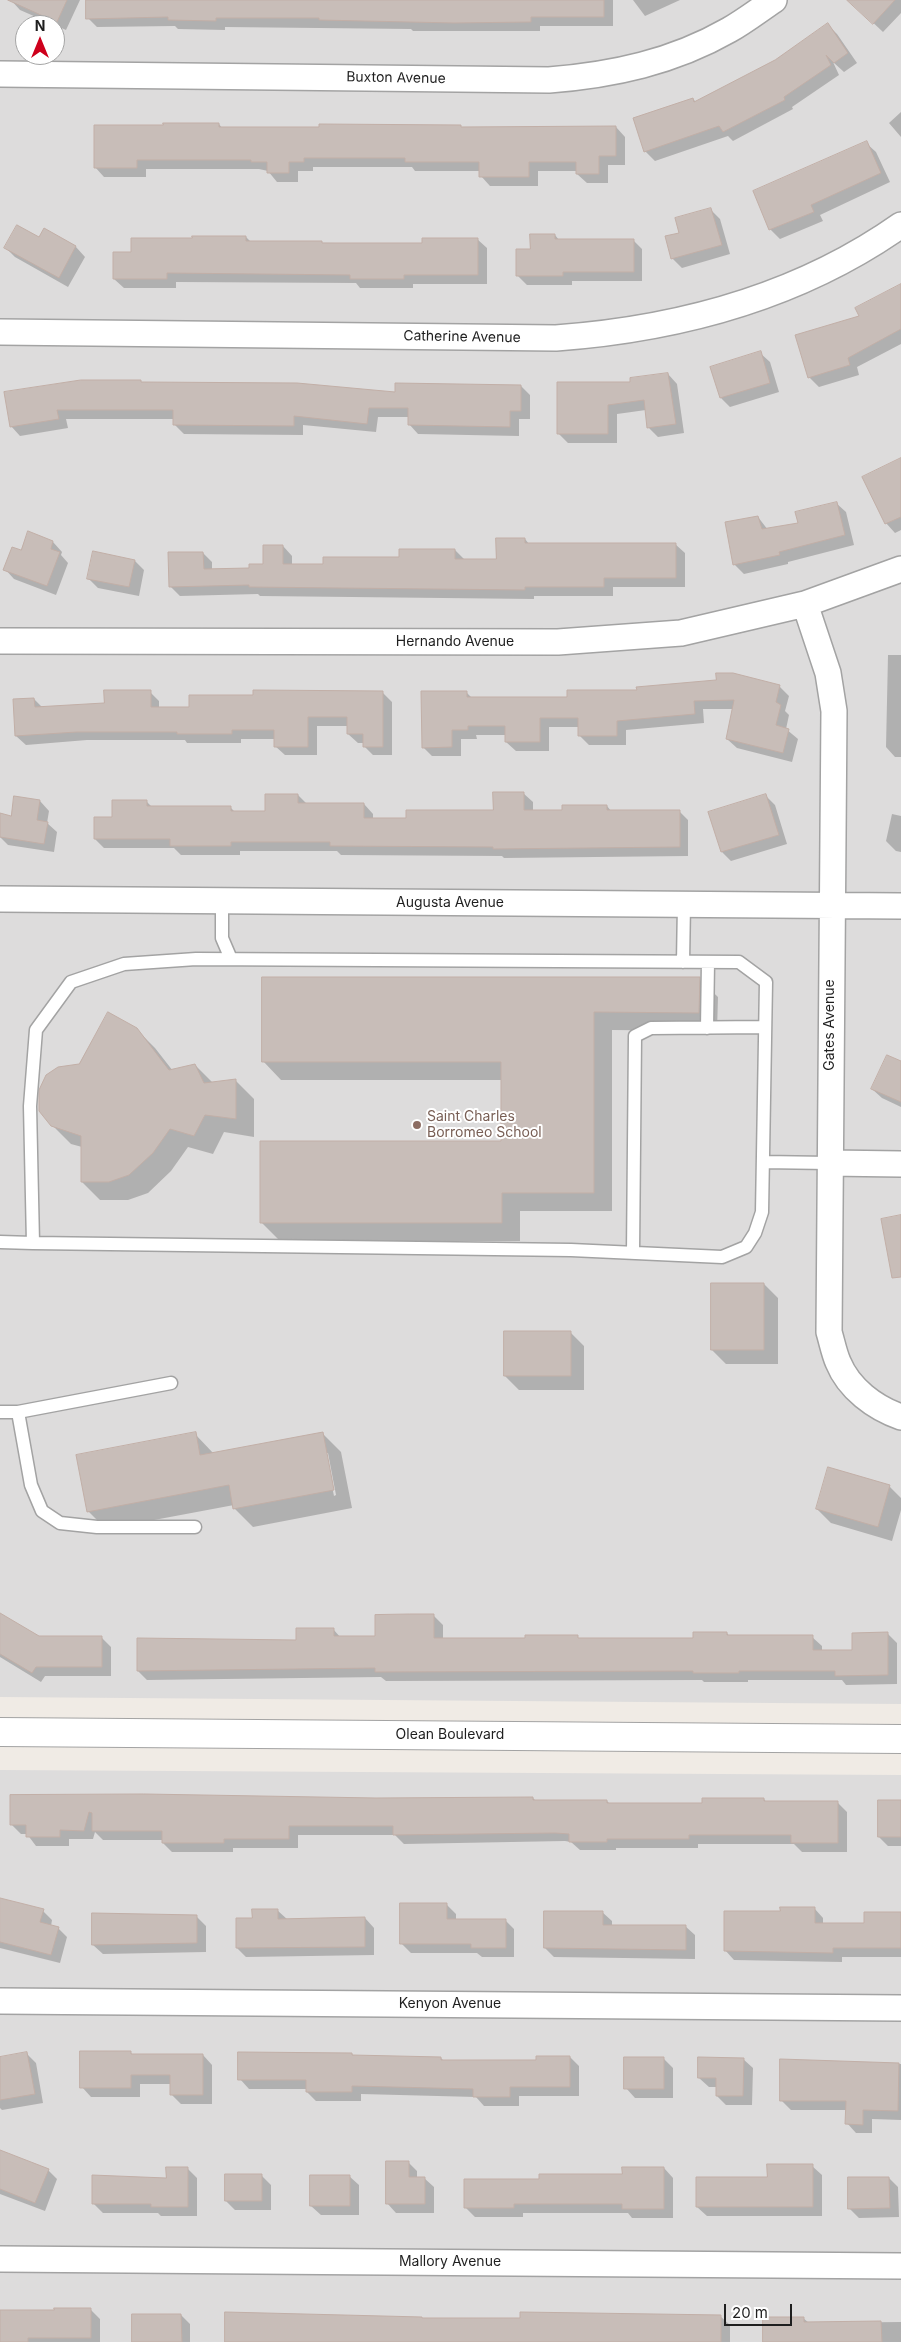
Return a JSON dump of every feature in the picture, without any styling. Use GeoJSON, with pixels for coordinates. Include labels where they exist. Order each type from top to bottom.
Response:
{"type":"FeatureCollection","features":[{"type":"Feature","properties":{"kind":"street","name":"Buxton Avenue"},"geometry":{"type":"LineString","coordinates":[[0,74],[549,80],[590,77],[655,62],[687,50],[730,30],[774,0]]}},
{"type":"Feature","properties":{"kind":"street","name":"Catherine Avenue"},"geometry":{"type":"LineString","coordinates":[[0,332],[556,338],[601,334],[679,322],[765,297],[827,270],[901,225]]}},
{"type":"Feature","properties":{"kind":"street","name":"Hernando Avenue"},"geometry":{"type":"LineString","coordinates":[[0,641],[558,642],[681,632],[805,604],[901,569]]}},
{"type":"Feature","properties":{"kind":"street","name":"Gates Avenue"},"geometry":{"type":"LineString","coordinates":[[805,604],[828,673],[834,711],[829,1332],[838,1363],[855,1388],[883,1411],[901,1417]]}},
{"type":"Feature","properties":{"kind":"street","name":"Augusta Avenue"},"geometry":{"type":"LineString","coordinates":[[0,899],[901,906]]}},
{"type":"Feature","properties":{"kind":"street"},"geometry":{"type":"LineString","coordinates":[[829,1163],[901,1164]]}},
{"type":"Feature","properties":{"kind":"street","name":"Olean Boulevard"},"geometry":{"type":"LineString","coordinates":[[0,1732],[901,1739]]}},
{"type":"Feature","properties":{"kind":"street","name":"Kenyon Avenue"},"geometry":{"type":"LineString","coordinates":[[0,2001],[901,2008]]}},
{"type":"Feature","properties":{"kind":"street","name":"Mallory Avenue"},"geometry":{"type":"LineString","coordinates":[[0,2259],[901,2266]]}},
{"type":"Feature","properties":{"kind":"lane"},"geometry":{"type":"LineString","coordinates":[[222,901],[222,938],[230,959]]}},
{"type":"Feature","properties":{"kind":"lane"},"geometry":{"type":"LineString","coordinates":[[683,962],[684,904]]}},
{"type":"Feature","properties":{"kind":"lane"},"geometry":{"type":"LineString","coordinates":[[0,1242],[33,1243],[571,1250],[722,1257],[746,1247],[755,1233],[762,1212],[766,982],[739,962],[196,959],[124,964],[71,982],[36,1030],[30,1106],[33,1243]]}},
{"type":"Feature","properties":{"kind":"lane"},"geometry":{"type":"LineString","coordinates":[[707,1028],[708,962]]}},
{"type":"Feature","properties":{"kind":"lane"},"geometry":{"type":"LineString","coordinates":[[633,1253],[635,1036],[651,1028],[765,1027]]}},
{"type":"Feature","properties":{"kind":"lane"},"geometry":{"type":"LineString","coordinates":[[763,1162],[829,1163]]}},
{"type":"Feature","properties":{"kind":"lane"},"geometry":{"type":"LineString","coordinates":[[0,1412],[18,1412],[172,1383]]}},
{"type":"Feature","properties":{"kind":"lane"},"geometry":{"type":"LineString","coordinates":[[18,1412],[31,1485],[42,1511],[60,1523],[97,1527],[195,1527]]}},
{"type":"Feature","properties":{"kind":"shaded area"},"geometry":{"type":"Polygon","coordinates":[[[0,0],[901,0],[901,1704],[0,1697],[0,0]]]}},
{"type":"Feature","properties":{"kind":"shaded area"},"geometry":{"type":"Polygon","coordinates":[[[0,1770],[901,1775],[901,2342],[0,2342],[0,1770]]]}},
{"type":"Feature","properties":{"kind":"building"},"geometry":{"type":"Polygon","coordinates":[[[8,0],[67,0],[60,15],[41,15],[8,0]]]}},
{"type":"Feature","properties":{"kind":"building"},"geometry":{"type":"Polygon","coordinates":[[[86,0],[604,0],[604,17],[531,17],[531,22],[454,23],[319,20],[319,18],[216,18],[216,21],[168,20],[168,17],[86,19],[86,0]]]}},
{"type":"Feature","properties":{"kind":"building"},"geometry":{"type":"Polygon","coordinates":[[[847,0],[895,0],[873,24],[847,0]]]}},
{"type":"Feature","properties":{"kind":"building"},"geometry":{"type":"Polygon","coordinates":[[[828,23],[848,53],[834,63],[826,55],[831,65],[784,97],[785,100],[723,132],[719,126],[644,152],[633,118],[693,98],[694,102],[775,60],[828,23]]]}},
{"type":"Feature","properties":{"kind":"building"},"geometry":{"type":"Polygon","coordinates":[[[163,123],[219,123],[219,127],[319,127],[319,124],[461,125],[461,127],[616,126],[616,156],[599,156],[599,174],[576,174],[576,162],[529,162],[529,177],[479,177],[479,162],[405,162],[405,158],[304,158],[304,162],[289,162],[289,173],[267,173],[267,162],[251,162],[251,160],[137,160],[137,168],[94,168],[94,125],[163,125],[163,123]]]}},
{"type":"Feature","properties":{"kind":"building"},"geometry":{"type":"Polygon","coordinates":[[[867,141],[881,173],[811,205],[814,212],[769,230],[753,191],[867,141]]]}},
{"type":"Feature","properties":{"kind":"building"},"geometry":{"type":"Polygon","coordinates":[[[711,208],[722,245],[671,259],[665,236],[679,233],[675,218],[711,208]]]}},
{"type":"Feature","properties":{"kind":"building"},"geometry":{"type":"Polygon","coordinates":[[[17,225],[39,237],[44,228],[76,246],[59,278],[4,248],[17,225]]]}},
{"type":"Feature","properties":{"kind":"building"},"geometry":{"type":"Polygon","coordinates":[[[530,234],[555,234],[555,239],[634,239],[634,272],[563,272],[563,276],[516,276],[516,249],[530,249],[530,234]]]}},
{"type":"Feature","properties":{"kind":"building"},"geometry":{"type":"Polygon","coordinates":[[[192,236],[246,236],[246,241],[322,241],[322,243],[422,243],[422,238],[478,238],[478,275],[404,275],[404,279],[350,279],[350,275],[167,273],[167,279],[113,279],[113,252],[131,252],[131,238],[192,238],[192,236]]]}},
{"type":"Feature","properties":{"kind":"building"},"geometry":{"type":"Polygon","coordinates":[[[901,284],[901,329],[848,358],[850,365],[808,378],[795,335],[859,316],[855,308],[901,284]]]}},
{"type":"Feature","properties":{"kind":"building"},"geometry":{"type":"Polygon","coordinates":[[[761,351],[770,383],[720,398],[710,367],[761,351]]]}},
{"type":"Feature","properties":{"kind":"building"},"geometry":{"type":"Polygon","coordinates":[[[668,373],[676,424],[647,428],[644,400],[608,405],[608,434],[557,434],[557,382],[630,382],[630,378],[668,373]]]}},
{"type":"Feature","properties":{"kind":"building"},"geometry":{"type":"Polygon","coordinates":[[[81,380],[297,383],[395,392],[395,383],[521,385],[521,411],[510,411],[510,427],[408,425],[408,408],[369,408],[367,424],[294,416],[294,426],[173,425],[173,410],[57,410],[59,419],[10,427],[4,392],[81,380]]]}},
{"type":"Feature","properties":{"kind":"building"},"geometry":{"type":"Polygon","coordinates":[[[901,458],[901,517],[885,524],[862,477],[901,458]]]}},
{"type":"Feature","properties":{"kind":"building"},"geometry":{"type":"Polygon","coordinates":[[[837,502],[845,535],[779,552],[780,555],[733,565],[725,522],[758,516],[762,529],[798,523],[795,512],[837,502]]]}},
{"type":"Feature","properties":{"kind":"building"},"geometry":{"type":"Polygon","coordinates":[[[28,531],[53,541],[51,549],[60,552],[47,586],[3,570],[12,547],[21,550],[28,531]]]}},
{"type":"Feature","properties":{"kind":"building"},"geometry":{"type":"Polygon","coordinates":[[[496,538],[525,538],[525,543],[676,543],[676,578],[604,578],[604,587],[525,587],[525,590],[249,587],[249,585],[169,587],[168,552],[203,552],[204,569],[249,568],[249,564],[263,564],[263,545],[283,545],[283,564],[323,564],[323,557],[399,557],[399,549],[455,549],[455,559],[496,559],[496,538]]]}},
{"type":"Feature","properties":{"kind":"building"},"geometry":{"type":"Polygon","coordinates":[[[93,551],[135,560],[129,587],[87,579],[93,551]]]}},
{"type":"Feature","properties":{"kind":"building"},"geometry":{"type":"Polygon","coordinates":[[[716,673],[733,673],[780,685],[776,702],[781,705],[776,725],[789,729],[783,753],[726,739],[734,700],[694,701],[695,714],[617,721],[617,736],[578,736],[578,718],[540,718],[540,742],[505,742],[505,726],[468,726],[468,730],[452,730],[452,747],[422,748],[421,691],[467,691],[467,697],[567,697],[567,690],[637,690],[636,687],[716,680],[716,673]]]}},
{"type":"Feature","properties":{"kind":"building"},"geometry":{"type":"Polygon","coordinates":[[[104,690],[151,690],[151,707],[189,707],[189,695],[253,695],[253,690],[383,691],[383,747],[363,747],[363,734],[347,734],[347,717],[308,717],[308,747],[274,747],[274,730],[232,730],[232,734],[77,732],[15,736],[13,699],[34,698],[35,707],[104,703],[104,690]]]}},
{"type":"Feature","properties":{"kind":"building"},"geometry":{"type":"Polygon","coordinates":[[[493,792],[524,792],[524,810],[562,810],[562,805],[607,805],[607,810],[680,810],[680,847],[493,849],[493,847],[330,846],[330,842],[231,842],[231,846],[170,846],[170,839],[94,839],[94,817],[112,817],[112,800],[147,800],[147,806],[231,806],[231,811],[265,811],[265,794],[298,794],[298,803],[364,803],[364,818],[406,818],[406,810],[493,810],[493,792]]]}},
{"type":"Feature","properties":{"kind":"building"},"geometry":{"type":"Polygon","coordinates":[[[766,794],[779,835],[721,852],[708,812],[766,794]]]}},
{"type":"Feature","properties":{"kind":"building"},"geometry":{"type":"Polygon","coordinates":[[[14,796],[40,800],[37,820],[48,822],[44,844],[0,837],[0,813],[11,816],[14,796]]]}},
{"type":"Feature","properties":{"kind":"building"},"geometry":{"type":"Polygon","coordinates":[[[262,977],[700,977],[699,1013],[594,1012],[594,1193],[502,1193],[502,1223],[260,1223],[260,1141],[501,1141],[501,1062],[262,1062],[262,977]]]}},
{"type":"Feature","properties":{"kind":"building"},"geometry":{"type":"Polygon","coordinates":[[[108,1012],[137,1028],[169,1070],[195,1064],[204,1083],[236,1079],[236,1119],[205,1115],[194,1136],[170,1129],[153,1153],[129,1175],[109,1182],[81,1182],[81,1136],[51,1126],[39,1111],[39,1090],[46,1075],[58,1067],[79,1064],[108,1012]]]}},
{"type":"Feature","properties":{"kind":"building"},"geometry":{"type":"Polygon","coordinates":[[[887,1055],[901,1061],[901,1102],[871,1089],[887,1055]]]}},
{"type":"Feature","properties":{"kind":"building"},"geometry":{"type":"Polygon","coordinates":[[[901,1215],[901,1277],[892,1278],[881,1219],[901,1215]]]}},
{"type":"Feature","properties":{"kind":"building"},"geometry":{"type":"Polygon","coordinates":[[[711,1283],[764,1283],[764,1350],[711,1350],[711,1283]]]}},
{"type":"Feature","properties":{"kind":"building"},"geometry":{"type":"Polygon","coordinates":[[[504,1331],[571,1331],[571,1376],[504,1376],[504,1331]]]}},
{"type":"Feature","properties":{"kind":"building"},"geometry":{"type":"Polygon","coordinates":[[[196,1432],[200,1455],[323,1432],[334,1490],[233,1509],[229,1485],[87,1512],[76,1455],[196,1432]]]}},
{"type":"Feature","properties":{"kind":"building"},"geometry":{"type":"Polygon","coordinates":[[[828,1467],[890,1485],[878,1527],[816,1509],[828,1467]]]}},
{"type":"Feature","properties":{"kind":"building"},"geometry":{"type":"Polygon","coordinates":[[[0,1613],[39,1636],[102,1636],[102,1667],[36,1667],[32,1673],[0,1654],[0,1613]]]}},
{"type":"Feature","properties":{"kind":"building"},"geometry":{"type":"Polygon","coordinates":[[[434,1614],[434,1638],[525,1638],[525,1635],[578,1635],[578,1638],[693,1638],[693,1632],[727,1632],[727,1635],[813,1635],[813,1650],[852,1650],[852,1633],[888,1632],[888,1675],[835,1676],[835,1671],[739,1671],[739,1673],[693,1673],[693,1671],[375,1672],[375,1668],[137,1671],[137,1638],[296,1640],[296,1628],[334,1628],[334,1636],[375,1636],[375,1615],[434,1614]]]}},
{"type":"Feature","properties":{"kind":"building"},"geometry":{"type":"Polygon","coordinates":[[[144,1794],[376,1798],[533,1797],[533,1800],[607,1800],[607,1803],[702,1803],[702,1798],[764,1798],[764,1801],[838,1801],[838,1843],[791,1843],[791,1835],[689,1835],[689,1839],[607,1839],[607,1842],[569,1842],[569,1834],[555,1833],[393,1835],[393,1826],[289,1826],[289,1839],[224,1839],[224,1843],[162,1843],[162,1831],[92,1831],[92,1813],[89,1812],[84,1831],[60,1830],[60,1837],[26,1837],[26,1825],[10,1825],[10,1795],[144,1794]]]}},
{"type":"Feature","properties":{"kind":"building"},"geometry":{"type":"Polygon","coordinates":[[[878,1800],[901,1800],[901,1837],[878,1837],[878,1800]]]}},
{"type":"Feature","properties":{"kind":"building"},"geometry":{"type":"Polygon","coordinates":[[[0,1898],[44,1909],[40,1922],[59,1927],[51,1955],[0,1942],[0,1898]]]}},
{"type":"Feature","properties":{"kind":"building"},"geometry":{"type":"Polygon","coordinates":[[[400,1903],[447,1903],[447,1919],[506,1919],[506,1948],[471,1948],[471,1944],[400,1944],[400,1903]]]}},
{"type":"Feature","properties":{"kind":"building"},"geometry":{"type":"Polygon","coordinates":[[[780,1907],[815,1907],[815,1923],[864,1923],[864,1912],[901,1912],[901,1948],[833,1948],[833,1953],[724,1951],[724,1911],[780,1911],[780,1907]]]}},
{"type":"Feature","properties":{"kind":"building"},"geometry":{"type":"Polygon","coordinates":[[[252,1909],[278,1909],[278,1919],[365,1917],[365,1947],[236,1948],[236,1918],[252,1918],[252,1909]]]}},
{"type":"Feature","properties":{"kind":"building"},"geometry":{"type":"Polygon","coordinates":[[[544,1911],[603,1911],[603,1925],[686,1925],[686,1950],[544,1948],[544,1911]]]}},
{"type":"Feature","properties":{"kind":"building"},"geometry":{"type":"Polygon","coordinates":[[[92,1913],[197,1915],[197,1943],[92,1945],[92,1913]]]}},
{"type":"Feature","properties":{"kind":"building"},"geometry":{"type":"Polygon","coordinates":[[[80,2051],[131,2051],[131,2054],[203,2054],[203,2095],[170,2095],[170,2075],[131,2075],[131,2088],[80,2088],[80,2051]]]}},
{"type":"Feature","properties":{"kind":"building"},"geometry":{"type":"Polygon","coordinates":[[[27,2052],[35,2094],[0,2100],[0,2057],[27,2052]]]}},
{"type":"Feature","properties":{"kind":"building"},"geometry":{"type":"Polygon","coordinates":[[[238,2052],[352,2053],[352,2055],[441,2057],[441,2060],[536,2060],[536,2056],[570,2056],[570,2087],[510,2087],[510,2097],[473,2097],[473,2089],[352,2086],[352,2092],[306,2092],[306,2080],[238,2080],[238,2052]]]}},
{"type":"Feature","properties":{"kind":"building"},"geometry":{"type":"Polygon","coordinates":[[[624,2057],[664,2057],[664,2089],[624,2089],[624,2057]]]}},
{"type":"Feature","properties":{"kind":"building"},"geometry":{"type":"Polygon","coordinates":[[[698,2057],[744,2058],[743,2096],[716,2096],[716,2078],[698,2078],[698,2057]]]}},
{"type":"Feature","properties":{"kind":"building"},"geometry":{"type":"Polygon","coordinates":[[[780,2059],[899,2063],[898,2111],[863,2110],[863,2125],[845,2124],[846,2101],[780,2101],[780,2059]]]}},
{"type":"Feature","properties":{"kind":"building"},"geometry":{"type":"Polygon","coordinates":[[[0,2150],[49,2169],[35,2203],[0,2189],[0,2150]]]}},
{"type":"Feature","properties":{"kind":"building"},"geometry":{"type":"Polygon","coordinates":[[[386,2161],[409,2161],[409,2177],[425,2177],[425,2204],[386,2204],[386,2161]]]}},
{"type":"Feature","properties":{"kind":"building"},"geometry":{"type":"Polygon","coordinates":[[[767,2164],[813,2164],[813,2207],[696,2207],[696,2177],[767,2177],[767,2164]]]}},
{"type":"Feature","properties":{"kind":"building"},"geometry":{"type":"Polygon","coordinates":[[[166,2167],[188,2167],[188,2207],[151,2207],[151,2204],[92,2204],[92,2175],[166,2178],[166,2167]]]}},
{"type":"Feature","properties":{"kind":"building"},"geometry":{"type":"Polygon","coordinates":[[[622,2167],[664,2167],[664,2209],[622,2209],[622,2204],[514,2204],[514,2208],[464,2208],[464,2179],[539,2179],[539,2174],[622,2174],[622,2167]]]}},
{"type":"Feature","properties":{"kind":"building"},"geometry":{"type":"Polygon","coordinates":[[[225,2174],[262,2174],[262,2201],[225,2201],[225,2174]]]}},
{"type":"Feature","properties":{"kind":"building"},"geometry":{"type":"Polygon","coordinates":[[[310,2175],[350,2175],[350,2206],[310,2206],[310,2175]]]}},
{"type":"Feature","properties":{"kind":"building"},"geometry":{"type":"Polygon","coordinates":[[[848,2177],[889,2177],[890,2208],[848,2209],[848,2177]]]}},
{"type":"Feature","properties":{"kind":"building"},"geometry":{"type":"Polygon","coordinates":[[[54,2308],[91,2308],[91,2338],[28,2338],[28,2342],[0,2342],[0,2310],[54,2310],[54,2308]]]}},
{"type":"Feature","properties":{"kind":"building"},"geometry":{"type":"Polygon","coordinates":[[[225,2312],[422,2318],[520,2318],[520,2312],[721,2315],[721,2342],[225,2342],[225,2312]]]}},
{"type":"Feature","properties":{"kind":"building"},"geometry":{"type":"Polygon","coordinates":[[[132,2314],[181,2314],[182,2342],[132,2342],[132,2314]]]}},
{"type":"Feature","properties":{"kind":"building"},"geometry":{"type":"Polygon","coordinates":[[[763,2317],[804,2317],[804,2322],[881,2321],[882,2342],[763,2342],[763,2317]]]}},
{"type":"Feature","properties":{"kind":"place","name":"Saint Charles Borromeo School"},"geometry":{"type":"Point","coordinates":[417,1125]}}]}
